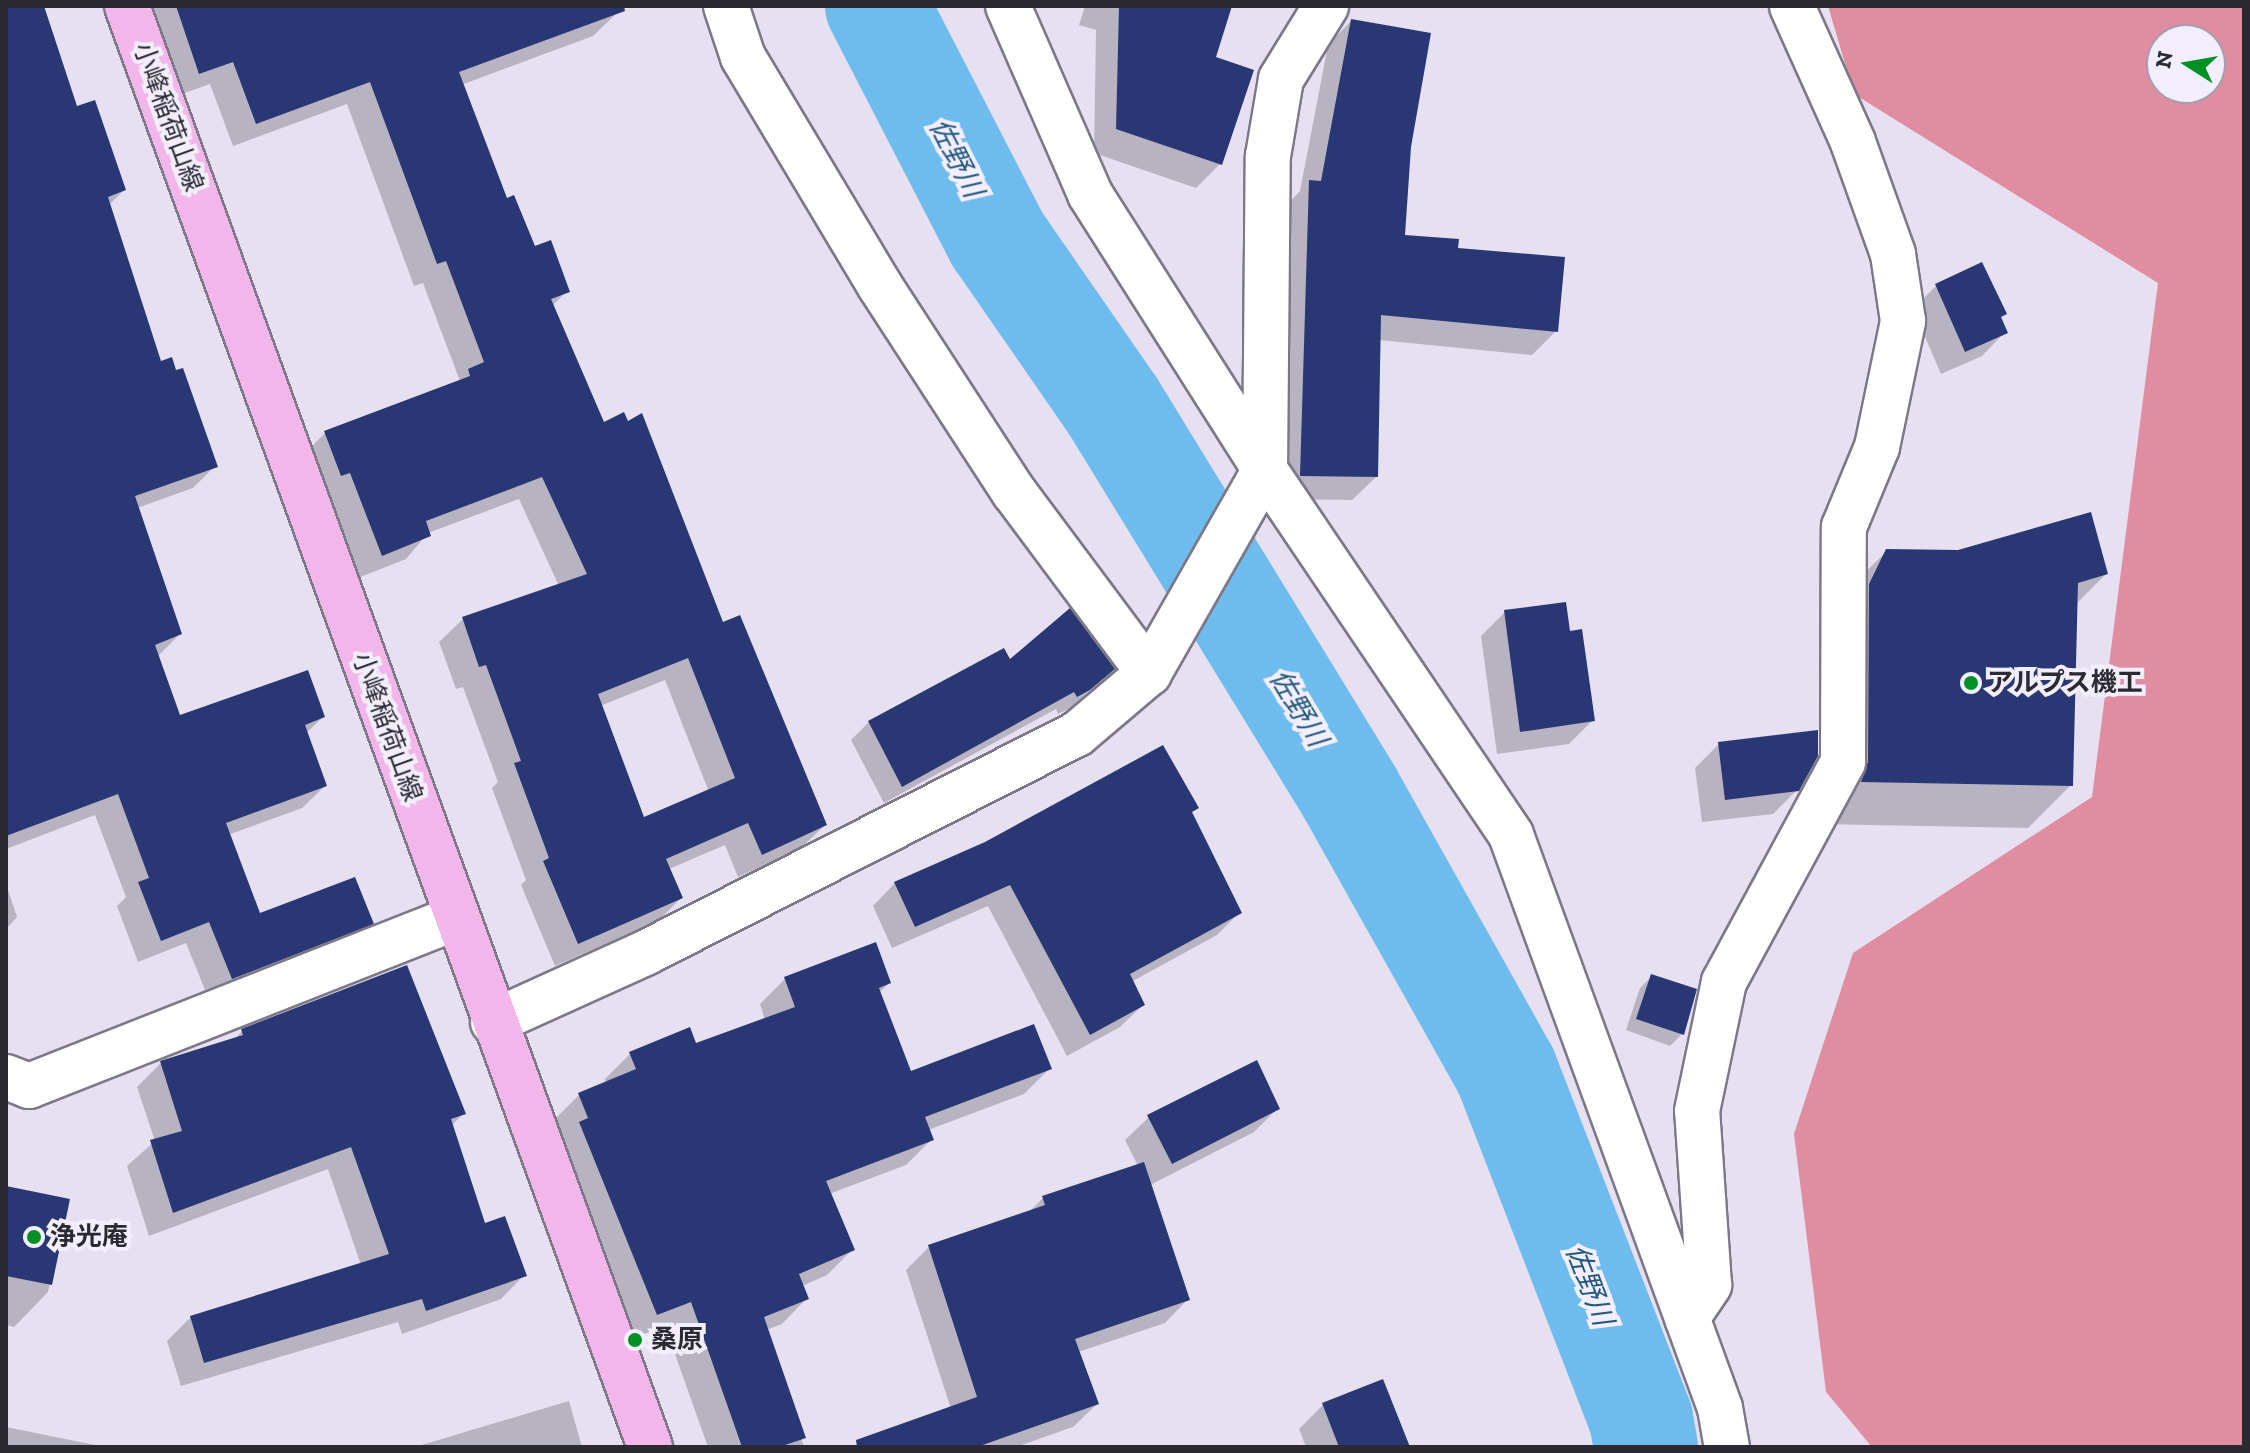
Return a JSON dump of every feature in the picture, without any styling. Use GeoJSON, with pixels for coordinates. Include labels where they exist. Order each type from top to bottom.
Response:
{"type":"FeatureCollection","features":[{"type":"Feature","properties":{"kind":"main road","name":"小峰稲荷山線"},"geometry":{"type":"LineString","coordinates":[[127,6],[493,1022],[650,1447]]}},
{"type":"Feature","properties":{"kind":"street"},"geometry":{"type":"LineString","coordinates":[[726,6],[743,57],[880,286],[1014,492],[1155,666]]}},
{"type":"Feature","properties":{"kind":"street"},"geometry":{"type":"LineString","coordinates":[[1008,6],[1090,194],[1260,480],[1511,835],[1720,1408],[1727,1447]]}},
{"type":"Feature","properties":{"kind":"street"},"geometry":{"type":"LineString","coordinates":[[493,1022],[647,952],[1077,734],[1155,666],[1260,480],[1268,156],[1281,79],[1326,6]]}},
{"type":"Feature","properties":{"kind":"street"},"geometry":{"type":"LineString","coordinates":[[1687,1318],[1709,1285],[1697,1111],[1724,982],[1843,762],[1844,527],[1877,447],[1903,321],[1893,254],[1853,142],[1792,6]]}},
{"type":"Feature","properties":{"kind":"street"},"geometry":{"type":"LineString","coordinates":[[6,1077],[29,1086],[456,918]]}},
{"type":"Feature","properties":{"kind":"shaded area"},"geometry":{"type":"Polygon","coordinates":[[[1828,6],[2244,6],[2244,1447],[1872,1447],[1826,1392],[1794,1134],[1853,953],[2092,797],[2158,283],[1854,94],[1828,6]]]}},
{"type":"Feature","properties":{"kind":"building"},"geometry":{"type":"Polygon","coordinates":[[[6,6],[44,6],[77,106],[95,100],[126,190],[108,197],[161,361],[172,357],[176,370],[183,368],[218,467],[135,496],[182,634],[155,645],[180,715],[308,670],[325,717],[305,725],[327,786],[226,823],[260,913],[355,877],[374,924],[232,979],[209,922],[161,941],[138,882],[149,878],[118,794],[6,836],[6,6]]]}},
{"type":"Feature","properties":{"kind":"building"},"geometry":{"type":"Polygon","coordinates":[[[176,6],[624,6],[625,11],[459,72],[507,198],[514,195],[535,246],[551,240],[570,292],[551,299],[604,422],[624,412],[628,421],[642,413],[723,622],[740,615],[827,825],[762,855],[748,823],[666,859],[683,898],[578,944],[543,861],[549,858],[514,763],[521,761],[486,665],[479,667],[462,617],[587,574],[542,477],[426,521],[431,536],[382,556],[350,473],[341,476],[324,431],[470,376],[468,369],[484,362],[446,261],[437,264],[370,82],[256,124],[233,62],[199,74],[176,6]],[[688,658],[598,694],[644,817],[735,778],[688,658]]]}},
{"type":"Feature","properties":{"kind":"building"},"geometry":{"type":"Polygon","coordinates":[[[1119,6],[1232,6],[1216,57],[1254,70],[1222,165],[1116,129],[1119,6]]]}},
{"type":"Feature","properties":{"kind":"building"},"geometry":{"type":"Polygon","coordinates":[[[1351,19],[1431,33],[1411,147],[1405,235],[1459,239],[1458,248],[1565,257],[1558,332],[1381,315],[1378,477],[1300,476],[1309,180],[1321,181],[1351,19]]]}},
{"type":"Feature","properties":{"kind":"building"},"geometry":{"type":"Polygon","coordinates":[[[1982,262],[2007,314],[2001,317],[2008,333],[1965,352],[1935,284],[1982,262]]]}},
{"type":"Feature","properties":{"kind":"building","name":"アルプス機工"},"geometry":{"type":"Polygon","coordinates":[[[2091,512],[2108,574],[2078,583],[2073,786],[1861,782],[1868,762],[1869,584],[1886,549],[1958,550],[2091,512]]]}},
{"type":"Feature","properties":{"kind":"building"},"geometry":{"type":"Polygon","coordinates":[[[1566,602],[1570,631],[1582,629],[1595,721],[1520,732],[1504,610],[1566,602]]]}},
{"type":"Feature","properties":{"kind":"building"},"geometry":{"type":"Polygon","coordinates":[[[1070,608],[1115,669],[1090,690],[1077,697],[1074,692],[902,787],[868,721],[1004,648],[1010,659],[1070,608]]]}},
{"type":"Feature","properties":{"kind":"building"},"geometry":{"type":"Polygon","coordinates":[[[1818,730],[1818,756],[1799,791],[1725,800],[1718,742],[1818,730]]]}},
{"type":"Feature","properties":{"kind":"building"},"geometry":{"type":"Polygon","coordinates":[[[1163,745],[1199,808],[1192,812],[1242,913],[1130,974],[1145,1005],[1090,1035],[1010,885],[915,927],[894,882],[985,842],[1163,745]]]}},
{"type":"Feature","properties":{"kind":"building"},"geometry":{"type":"Polygon","coordinates":[[[876,942],[891,983],[879,988],[911,1071],[1034,1024],[1052,1069],[925,1117],[934,1140],[826,1181],[855,1250],[799,1274],[809,1299],[764,1317],[806,1438],[779,1447],[742,1447],[691,1302],[657,1315],[579,1122],[588,1118],[578,1093],[636,1069],[629,1052],[690,1027],[696,1043],[795,1007],[784,977],[876,942]]]}},
{"type":"Feature","properties":{"kind":"building"},"geometry":{"type":"Polygon","coordinates":[[[407,965],[466,1114],[451,1119],[485,1223],[505,1216],[527,1276],[426,1311],[422,1299],[204,1363],[190,1316],[389,1254],[351,1147],[173,1213],[150,1140],[182,1131],[160,1061],[243,1035],[241,1029],[407,965]]]}},
{"type":"Feature","properties":{"kind":"building"},"geometry":{"type":"Polygon","coordinates":[[[1651,974],[1697,989],[1684,1035],[1636,1019],[1651,974]]]}},
{"type":"Feature","properties":{"kind":"building"},"geometry":{"type":"Polygon","coordinates":[[[1257,1060],[1280,1109],[1172,1164],[1147,1115],[1257,1060]]]}},
{"type":"Feature","properties":{"kind":"building"},"geometry":{"type":"Polygon","coordinates":[[[1144,1162],[1190,1300],[1075,1339],[1099,1404],[977,1447],[857,1447],[856,1440],[977,1397],[928,1245],[1045,1205],[1042,1196],[1144,1162]]]}},
{"type":"Feature","properties":{"kind":"building","name":"浄光庵"},"geometry":{"type":"Polygon","coordinates":[[[6,1186],[70,1199],[52,1285],[6,1276],[6,1186]]]}},
{"type":"Feature","properties":{"kind":"building"},"geometry":{"type":"Polygon","coordinates":[[[1383,1379],[1410,1447],[1339,1447],[1322,1403],[1383,1379]]]}},
{"type":"Feature","properties":{"kind":"waterway","name":"佐野川"},"geometry":{"type":"LineString","coordinates":[[877,6],[998,240],[1113,406],[1350,793],[1506,1071],[1641,1419],[1646,1447]]}},
{"type":"Feature","properties":{"kind":"place","name":"アルプス機工"},"geometry":{"type":"Point","coordinates":[1971,683]}},
{"type":"Feature","properties":{"kind":"place","name":"浄光庵"},"geometry":{"type":"Point","coordinates":[34,1237]}},
{"type":"Feature","properties":{"kind":"place","name":"桑原"},"geometry":{"type":"Point","coordinates":[635,1340]}}]}
